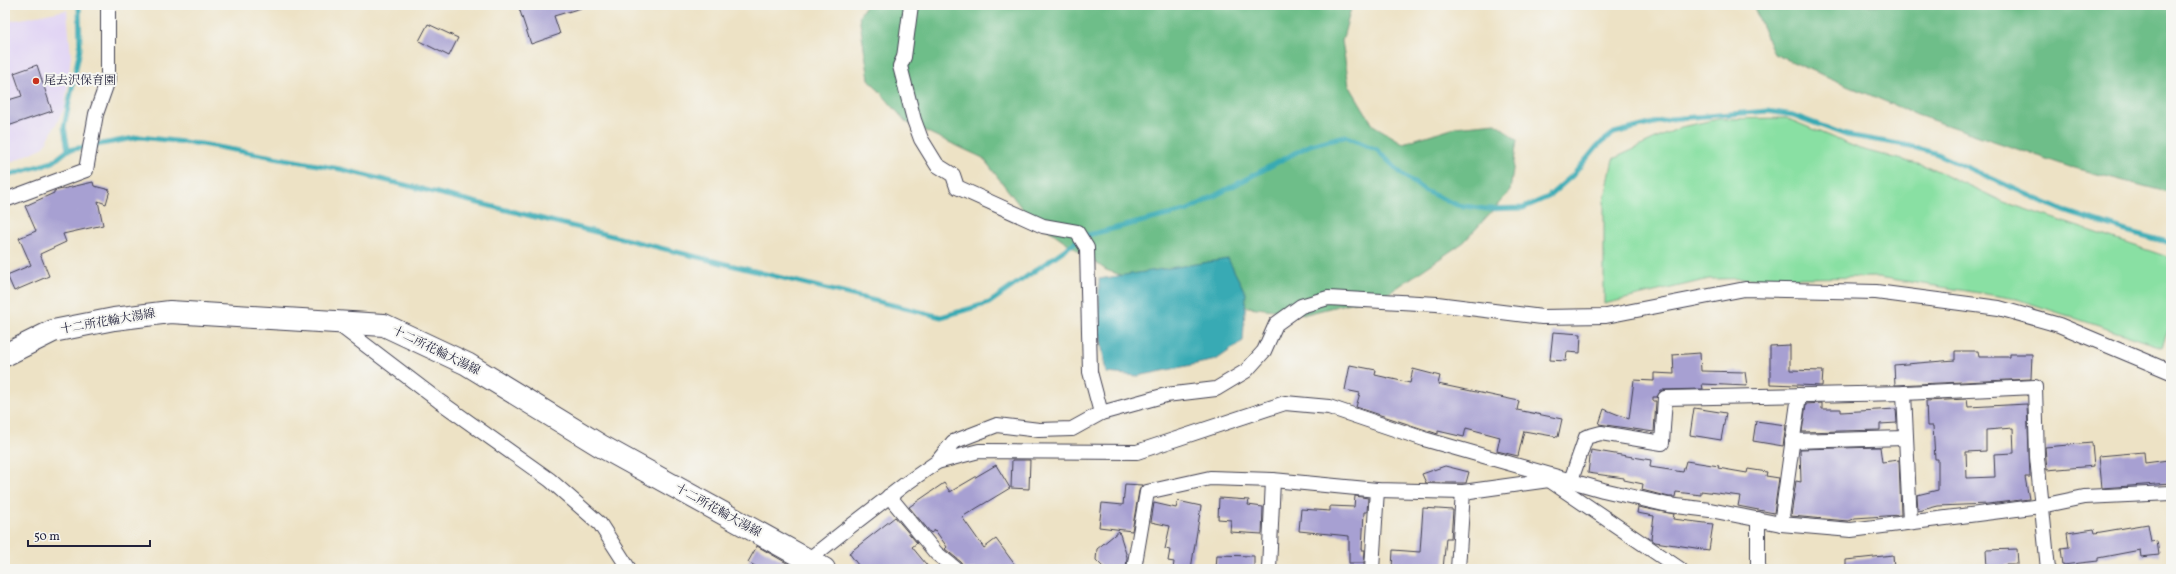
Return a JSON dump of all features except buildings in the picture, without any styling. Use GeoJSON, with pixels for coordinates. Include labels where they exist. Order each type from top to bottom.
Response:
{"type":"FeatureCollection","features":[{"type":"Feature","properties":{"kind":"main road","name":"十二所花輪大湯線"},"geometry":{"type":"LineString","coordinates":[[5,355],[54,332],[114,319],[170,312],[384,325],[467,364],[601,446],[811,566]]}},
{"type":"Feature","properties":{"kind":"street"},"geometry":{"type":"LineString","coordinates":[[5,200],[86,170],[96,114],[108,80],[108,5]]}},
{"type":"Feature","properties":{"kind":"street"},"geometry":{"type":"LineString","coordinates":[[911,5],[904,57],[900,66],[914,120],[921,139],[937,165],[953,175],[957,187],[1043,226],[1077,232],[1087,248],[1090,372],[1101,413]]}},
{"type":"Feature","properties":{"kind":"street"},"geometry":{"type":"LineString","coordinates":[[811,566],[889,496],[937,462],[953,442],[997,425],[1039,430],[1072,429],[1101,413],[1166,395],[1216,389],[1246,371],[1264,350],[1276,324],[1301,306],[1328,298],[1437,304],[1542,317],[1598,316],[1676,304],[1745,288],[1876,292],[1999,308],[2059,325],[2171,372]]}},
{"type":"Feature","properties":{"kind":"street"},"geometry":{"type":"LineString","coordinates":[[335,321],[439,401],[550,480],[600,524],[629,569]]}},
{"type":"Feature","properties":{"kind":"street"},"geometry":{"type":"LineString","coordinates":[[1571,480],[1586,437],[1601,433],[1662,443],[1664,398],[1904,393],[2035,387],[2036,457],[2048,569]]}},
{"type":"Feature","properties":{"kind":"street"},"geometry":{"type":"LineString","coordinates":[[1904,393],[1910,522]]}},
{"type":"Feature","properties":{"kind":"street"},"geometry":{"type":"LineString","coordinates":[[1781,524],[1799,395]]}},
{"type":"Feature","properties":{"kind":"street"},"geometry":{"type":"LineString","coordinates":[[937,462],[979,451],[1137,452],[1285,403],[1329,407],[1424,439],[1603,490],[1668,505],[1781,524],[1851,530],[2041,506],[2084,497],[2171,493]]}},
{"type":"Feature","properties":{"kind":"street"},"geometry":{"type":"LineString","coordinates":[[1792,441],[1906,438]]}},
{"type":"Feature","properties":{"kind":"street"},"geometry":{"type":"LineString","coordinates":[[1134,569],[1147,492],[1210,478],[1273,480],[1377,490],[1463,492],[1549,480],[1571,480]]}},
{"type":"Feature","properties":{"kind":"street"},"geometry":{"type":"LineString","coordinates":[[1269,569],[1273,480]]}},
{"type":"Feature","properties":{"kind":"street"},"geometry":{"type":"LineString","coordinates":[[1549,480],[1680,569]]}},
{"type":"Feature","properties":{"kind":"street"},"geometry":{"type":"LineString","coordinates":[[1372,569],[1377,490]]}},
{"type":"Feature","properties":{"kind":"street"},"geometry":{"type":"LineString","coordinates":[[1458,569],[1463,492]]}},
{"type":"Feature","properties":{"kind":"street"},"geometry":{"type":"LineString","coordinates":[[889,496],[936,553],[956,569]]}},
{"type":"Feature","properties":{"kind":"street"},"geometry":{"type":"LineString","coordinates":[[1758,519],[1758,569]]}},
{"type":"Feature","properties":{"kind":"shaded area","name":"尾去沢保育園"},"geometry":{"type":"Polygon","coordinates":[[[67,10],[71,56],[65,107],[44,147],[5,165],[5,22],[67,10]]]}},
{"type":"Feature","properties":{"kind":"green space"},"geometry":{"type":"Polygon","coordinates":[[[866,5],[1352,5],[1342,41],[1349,85],[1373,125],[1403,143],[1455,127],[1496,123],[1517,140],[1510,191],[1464,242],[1389,293],[1306,314],[1192,300],[1106,270],[1027,215],[983,158],[906,122],[869,79],[859,16],[866,5]]]}},
{"type":"Feature","properties":{"kind":"green space"},"geometry":{"type":"Polygon","coordinates":[[[1753,5],[2171,5],[2171,193],[2070,167],[1917,115],[1774,54],[1753,5]]]}},
{"type":"Feature","properties":{"kind":"green space"},"geometry":{"type":"Polygon","coordinates":[[[1786,118],[1860,149],[1929,167],[2004,202],[2171,258],[2171,322],[2162,347],[2017,299],[1879,277],[1709,279],[1604,304],[1604,202],[1613,159],[1681,127],[1718,119],[1786,118]]]}},
{"type":"Feature","properties":{"kind":"water"},"geometry":{"type":"Polygon","coordinates":[[[1228,259],[1246,294],[1243,341],[1216,360],[1138,376],[1106,373],[1099,329],[1099,279],[1228,259]]]}},
{"type":"Feature","properties":{"kind":"waterway"},"geometry":{"type":"LineString","coordinates":[[68,150],[64,127],[80,49],[79,5]]}},
{"type":"Feature","properties":{"kind":"waterway"},"geometry":{"type":"LineString","coordinates":[[5,176],[53,162],[68,150],[140,137],[201,144],[340,169],[941,317],[989,303],[1084,236],[1188,210],[1310,145],[1345,136],[1377,150],[1402,174],[1425,191],[1457,205],[1486,209],[1523,208],[1548,197],[1573,175],[1598,145],[1614,133],[1670,119],[1768,111],[1793,115],[1846,135],[1905,145],[1935,153],[2064,211],[2126,231],[2171,243]]}},
{"type":"Feature","properties":{"kind":"place","name":"尾去沢保育園"},"geometry":{"type":"Point","coordinates":[36,81]}}]}
